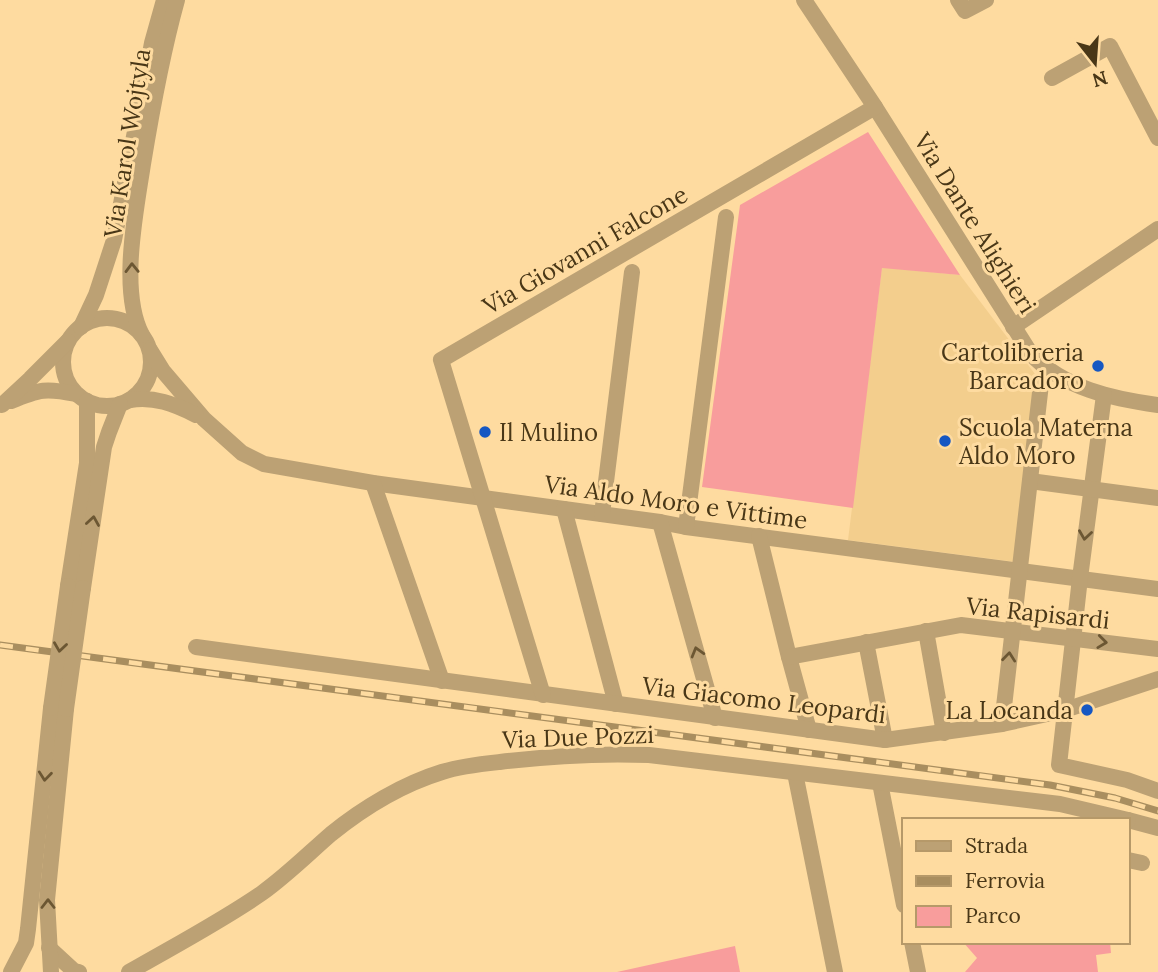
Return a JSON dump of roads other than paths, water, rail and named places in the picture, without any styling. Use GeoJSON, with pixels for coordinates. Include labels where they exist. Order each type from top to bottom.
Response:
{"type":"FeatureCollection","features":[{"type":"Feature","properties":{"kind":"street","name":"Via Karol Wojtyla"},"geometry":{"type":"LineString","coordinates":[[76,332],[96,295],[114,240],[152,43],[163,0]]}},
{"type":"Feature","properties":{"kind":"street","name":"Via Karol Wojtyla"},"geometry":{"type":"LineString","coordinates":[[142,335],[136,323],[133,304],[132,229],[155,88],[177,0]]}},
{"type":"Feature","properties":{"kind":"street","name":"Via Dante Alighieri"},"geometry":{"type":"LineString","coordinates":[[804,0],[1031,354],[1048,370],[1104,395],[1158,405]]}},
{"type":"Feature","properties":{"kind":"street"},"geometry":{"type":"LineString","coordinates":[[958,0],[965,11],[986,0]]}},
{"type":"Feature","properties":{"kind":"street"},"geometry":{"type":"LineString","coordinates":[[1052,78],[1110,46],[1158,138]]}},
{"type":"Feature","properties":{"kind":"street","name":"Via Giovanni Falcone"},"geometry":{"type":"LineString","coordinates":[[482,498],[441,360],[875,107]]}},
{"type":"Feature","properties":{"kind":"street"},"geometry":{"type":"LineString","coordinates":[[686,527],[726,216]]}},
{"type":"Feature","properties":{"kind":"street"},"geometry":{"type":"LineString","coordinates":[[1013,327],[1158,229]]}},
{"type":"Feature","properties":{"kind":"street"},"geometry":{"type":"LineString","coordinates":[[602,514],[632,272]]}},
{"type":"Feature","properties":{"kind":"street"},"geometry":{"type":"LineString","coordinates":[[102,318],[124,321],[142,335],[150,350],[152,364],[149,379],[141,391],[125,402],[109,407],[53,389],[35,391],[1,405],[76,332],[91,321],[102,318]]}},
{"type":"Feature","properties":{"kind":"street"},"geometry":{"type":"LineString","coordinates":[[11,972],[26,943],[75,587],[87,463],[82,398],[69,384],[64,373],[63,360],[66,348],[76,332]]}},
{"type":"Feature","properties":{"kind":"street","name":"Via Aldo Moro e Vittime"},"geometry":{"type":"LineString","coordinates":[[150,350],[163,371],[204,419],[242,453],[264,464],[373,483],[686,527],[1158,589]]}},
{"type":"Feature","properties":{"kind":"street"},"geometry":{"type":"LineString","coordinates":[[1002,724],[1041,384],[1048,370]]}},
{"type":"Feature","properties":{"kind":"street"},"geometry":{"type":"LineString","coordinates":[[1104,395],[1059,765],[1127,780],[1158,791]]}},
{"type":"Feature","properties":{"kind":"street","name":"Via Aldo Moro e Vittime"},"geometry":{"type":"LineString","coordinates":[[125,402],[141,398],[156,399],[179,406],[204,419]]}},
{"type":"Feature","properties":{"kind":"street"},"geometry":{"type":"LineString","coordinates":[[75,587],[104,447],[125,402]]}},
{"type":"Feature","properties":{"kind":"street"},"geometry":{"type":"LineString","coordinates":[[1030,481],[1158,498]]}},
{"type":"Feature","properties":{"kind":"street"},"geometry":{"type":"LineString","coordinates":[[373,483],[442,681]]}},
{"type":"Feature","properties":{"kind":"street"},"geometry":{"type":"LineString","coordinates":[[482,498],[543,695]]}},
{"type":"Feature","properties":{"kind":"street"},"geometry":{"type":"LineString","coordinates":[[564,509],[616,704]]}},
{"type":"Feature","properties":{"kind":"street"},"geometry":{"type":"LineString","coordinates":[[660,522],[715,718]]}},
{"type":"Feature","properties":{"kind":"street"},"geometry":{"type":"LineString","coordinates":[[759,536],[809,730]]}},
{"type":"Feature","properties":{"kind":"street","name":"Via Rapisardi"},"geometry":{"type":"LineString","coordinates":[[789,656],[961,625],[1158,649]]}},
{"type":"Feature","properties":{"kind":"street"},"geometry":{"type":"LineString","coordinates":[[926,631],[944,733]]}},
{"type":"Feature","properties":{"kind":"street"},"geometry":{"type":"LineString","coordinates":[[866,642],[885,740]]}},
{"type":"Feature","properties":{"kind":"street","name":"Via Giacomo Leopardi"},"geometry":{"type":"LineString","coordinates":[[196,648],[885,740],[1002,724],[1065,710],[1158,679]]}},
{"type":"Feature","properties":{"kind":"street"},"geometry":{"type":"LineString","coordinates":[[51,972],[47,900],[59,709]]}},
{"type":"Feature","properties":{"kind":"street","name":"Via Due Pozzi"},"geometry":{"type":"LineString","coordinates":[[128,971],[233,912],[263,892],[333,833],[399,790],[444,771],[474,765],[583,755],[649,755],[1060,804],[1120,818]]}},
{"type":"Feature","properties":{"kind":"street"},"geometry":{"type":"LineString","coordinates":[[795,773],[835,972]]}},
{"type":"Feature","properties":{"kind":"street"},"geometry":{"type":"LineString","coordinates":[[880,783],[896,827],[902,886]]}},
{"type":"Feature","properties":{"kind":"street","name":"Via Due Pozzi"},"geometry":{"type":"LineString","coordinates":[[1130,821],[1158,828]]}},
{"type":"Feature","properties":{"kind":"street"},"geometry":{"type":"LineString","coordinates":[[912,944],[918,972]]}},
{"type":"Feature","properties":{"kind":"street"},"geometry":{"type":"LineString","coordinates":[[49,948],[74,971],[79,972]]}},
{"type":"Feature","properties":{"kind":"railway"},"geometry":{"type":"LineString","coordinates":[[0,645],[1050,785],[1115,798],[1158,811]]}},
{"type":"Feature","properties":{"kind":"place","name":"Cartolibreria Barcadoro"},"geometry":{"type":"Point","coordinates":[1098,366]}},
{"type":"Feature","properties":{"kind":"place","name":"Il Mulino"},"geometry":{"type":"Point","coordinates":[485,432]}},
{"type":"Feature","properties":{"kind":"place","name":"Scuola Materna Aldo Moro"},"geometry":{"type":"Point","coordinates":[945,441]}},
{"type":"Feature","properties":{"kind":"place","name":"La Locanda"},"geometry":{"type":"Point","coordinates":[1087,710]}}]}
